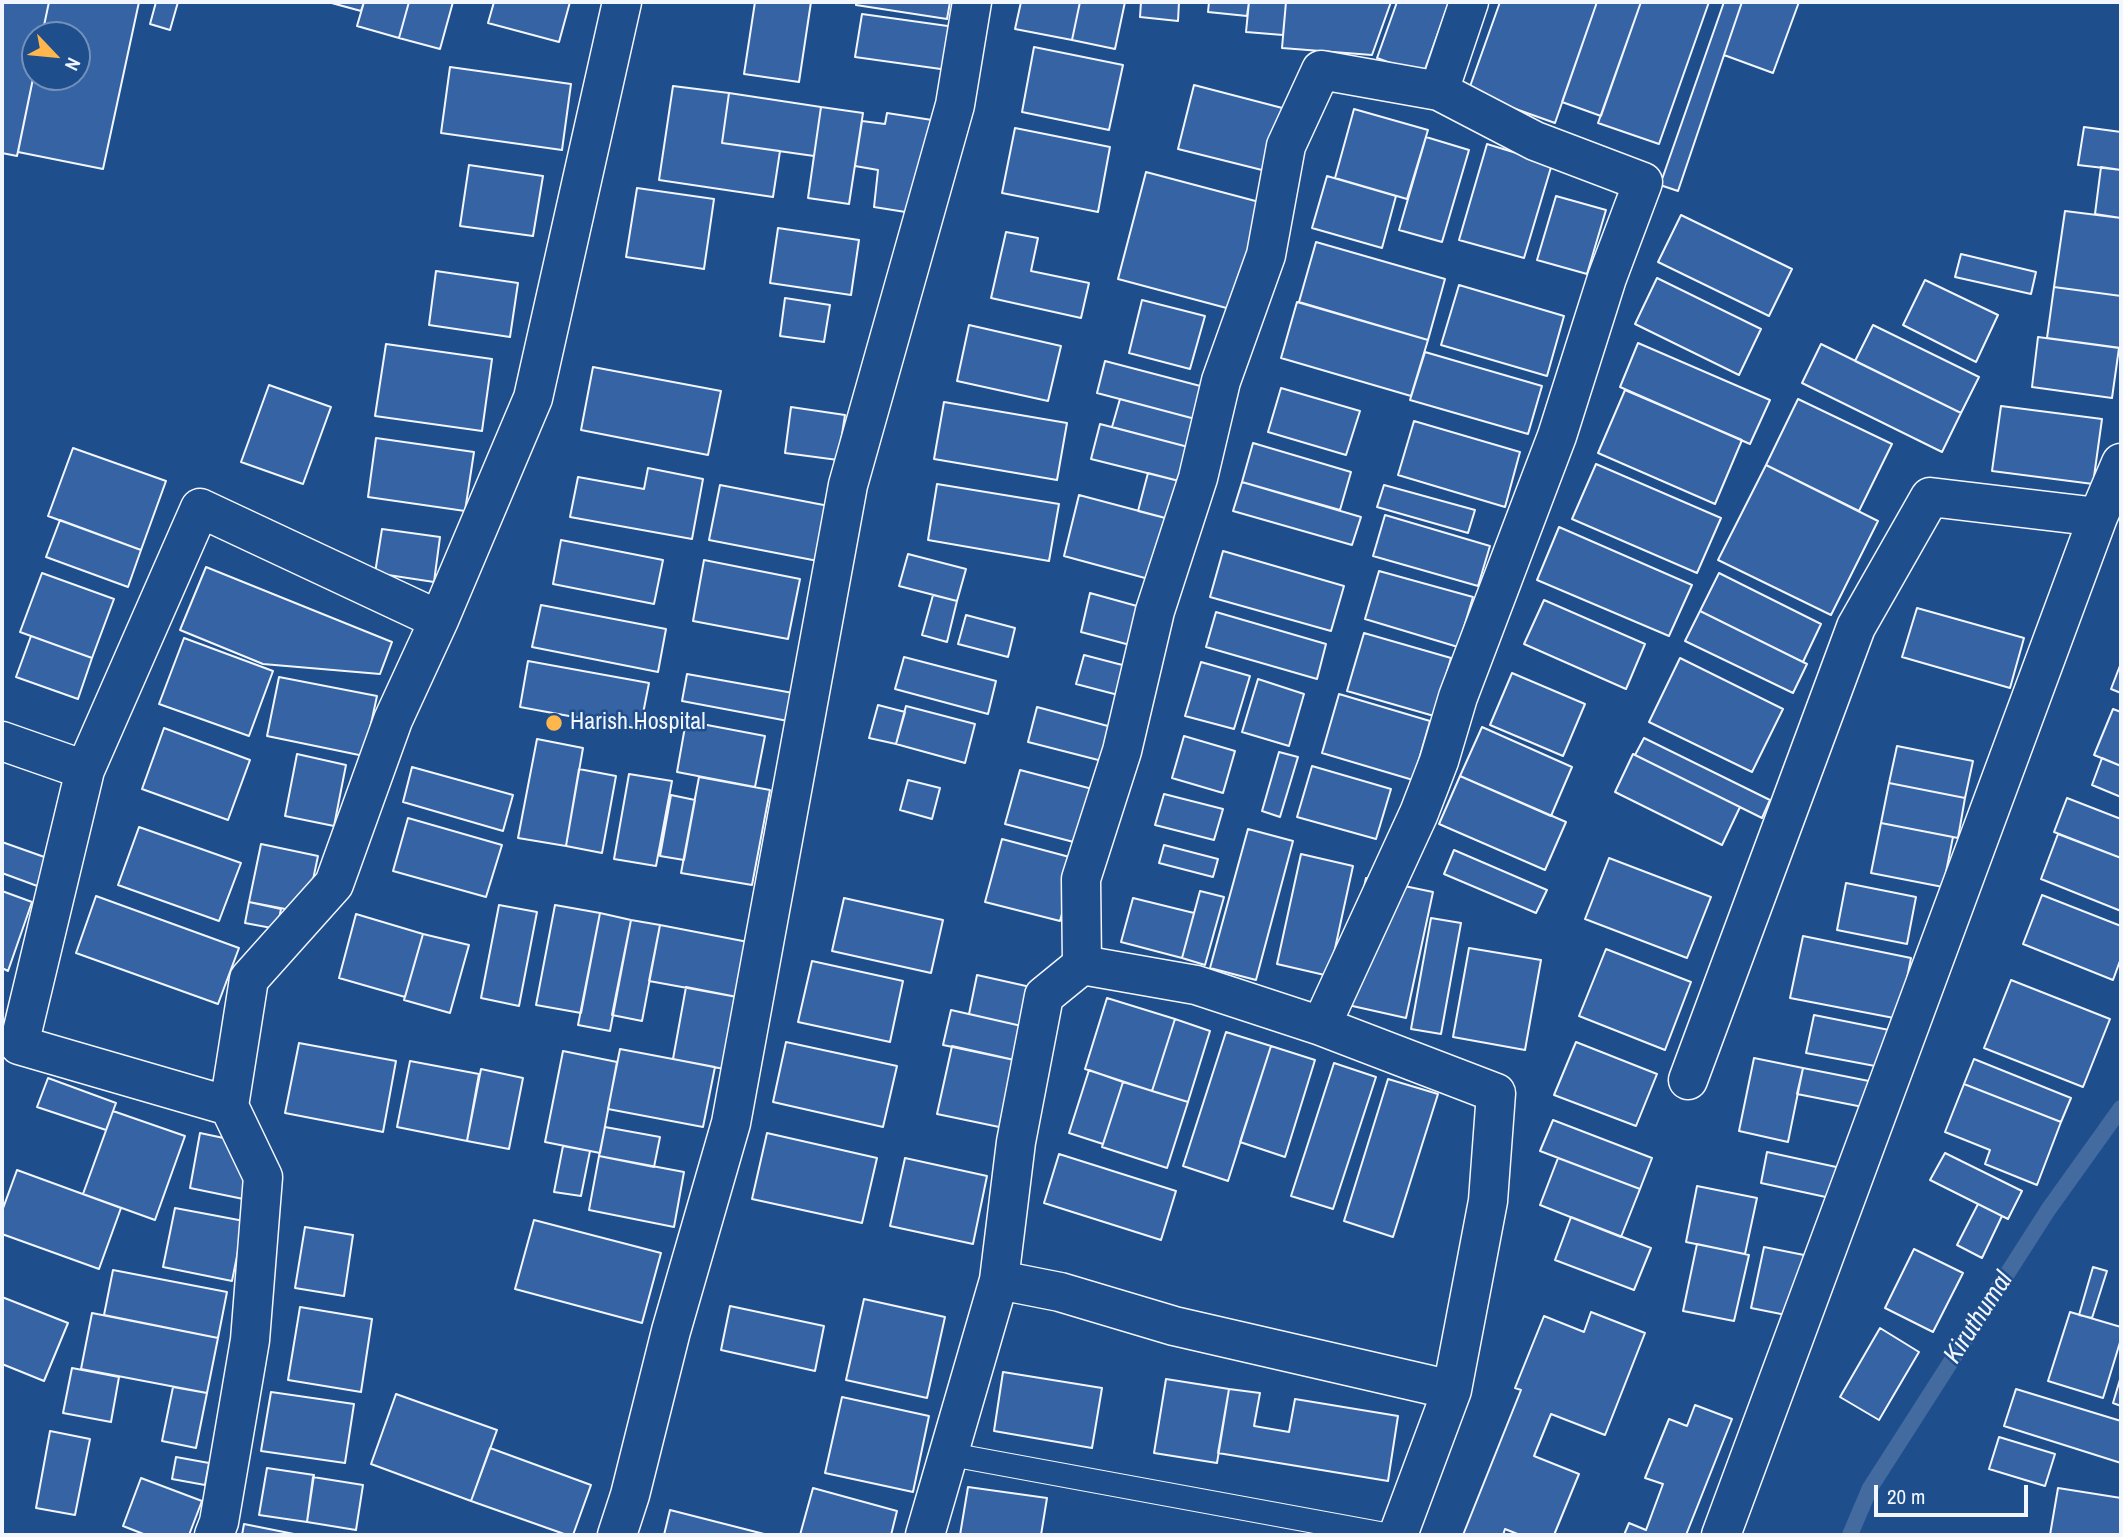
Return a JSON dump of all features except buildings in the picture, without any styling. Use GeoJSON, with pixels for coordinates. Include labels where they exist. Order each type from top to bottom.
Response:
{"type":"FeatureCollection","features":[{"type":"Feature","properties":{"kind":"street"},"geometry":{"type":"LineString","coordinates":[[214,1535],[219,1522],[250,1340],[263,1177],[229,1106],[249,979],[334,884],[393,720],[439,620],[533,398],[622,2]]}},
{"type":"Feature","properties":{"kind":"street"},"geometry":{"type":"LineString","coordinates":[[617,1535],[671,1331],[731,1123],[848,485],[955,105],[972,2]]}},
{"type":"Feature","properties":{"kind":"street"},"geometry":{"type":"LineString","coordinates":[[1439,92],[1469,2]]}},
{"type":"Feature","properties":{"kind":"street"},"geometry":{"type":"LineString","coordinates":[[1082,965],[1081,879],[1122,751],[1155,611],[1198,478],[1220,381],[1266,255],[1286,146],[1321,70],[1439,92],[1535,141],[1643,183],[1607,278],[1557,436],[1458,697],[1439,761],[1419,813],[1321,1026]]}},
{"type":"Feature","properties":{"kind":"street"},"geometry":{"type":"LineString","coordinates":[[1721,1535],[2098,517],[2121,463]]}},
{"type":"Feature","properties":{"kind":"street"},"geometry":{"type":"LineString","coordinates":[[1688,1080],[1856,627],[1930,497],[2098,517]]}},
{"type":"Feature","properties":{"kind":"street"},"geometry":{"type":"LineString","coordinates":[[229,1106],[19,1045],[85,770],[200,508],[439,620]]}},
{"type":"Feature","properties":{"kind":"street"},"geometry":{"type":"LineString","coordinates":[[2,741],[85,770]]}},
{"type":"Feature","properties":{"kind":"street"},"geometry":{"type":"LineString","coordinates":[[925,1535],[999,1280],[1016,1142],[1044,996],[1082,965],[1196,985],[1321,1026],[1496,1093],[1488,1201],[1452,1390],[1398,1535]]}},
{"type":"Feature","properties":{"kind":"street"},"geometry":{"type":"LineString","coordinates":[[999,1280],[1060,1292],[1174,1326],[1452,1390]]}},
{"type":"Feature","properties":{"kind":"lane"},"geometry":{"type":"LineString","coordinates":[[948,1454],[1388,1535]]}},
{"type":"Feature","properties":{"kind":"waterway","name":"Kiruthumal"},"geometry":{"type":"LineString","coordinates":[[1850,1535],[1870,1488],[2048,1210],[2121,1108]]}},
{"type":"Feature","properties":{"kind":"place","name":"Harish Hospital"},"geometry":{"type":"Point","coordinates":[554,723]}}]}
